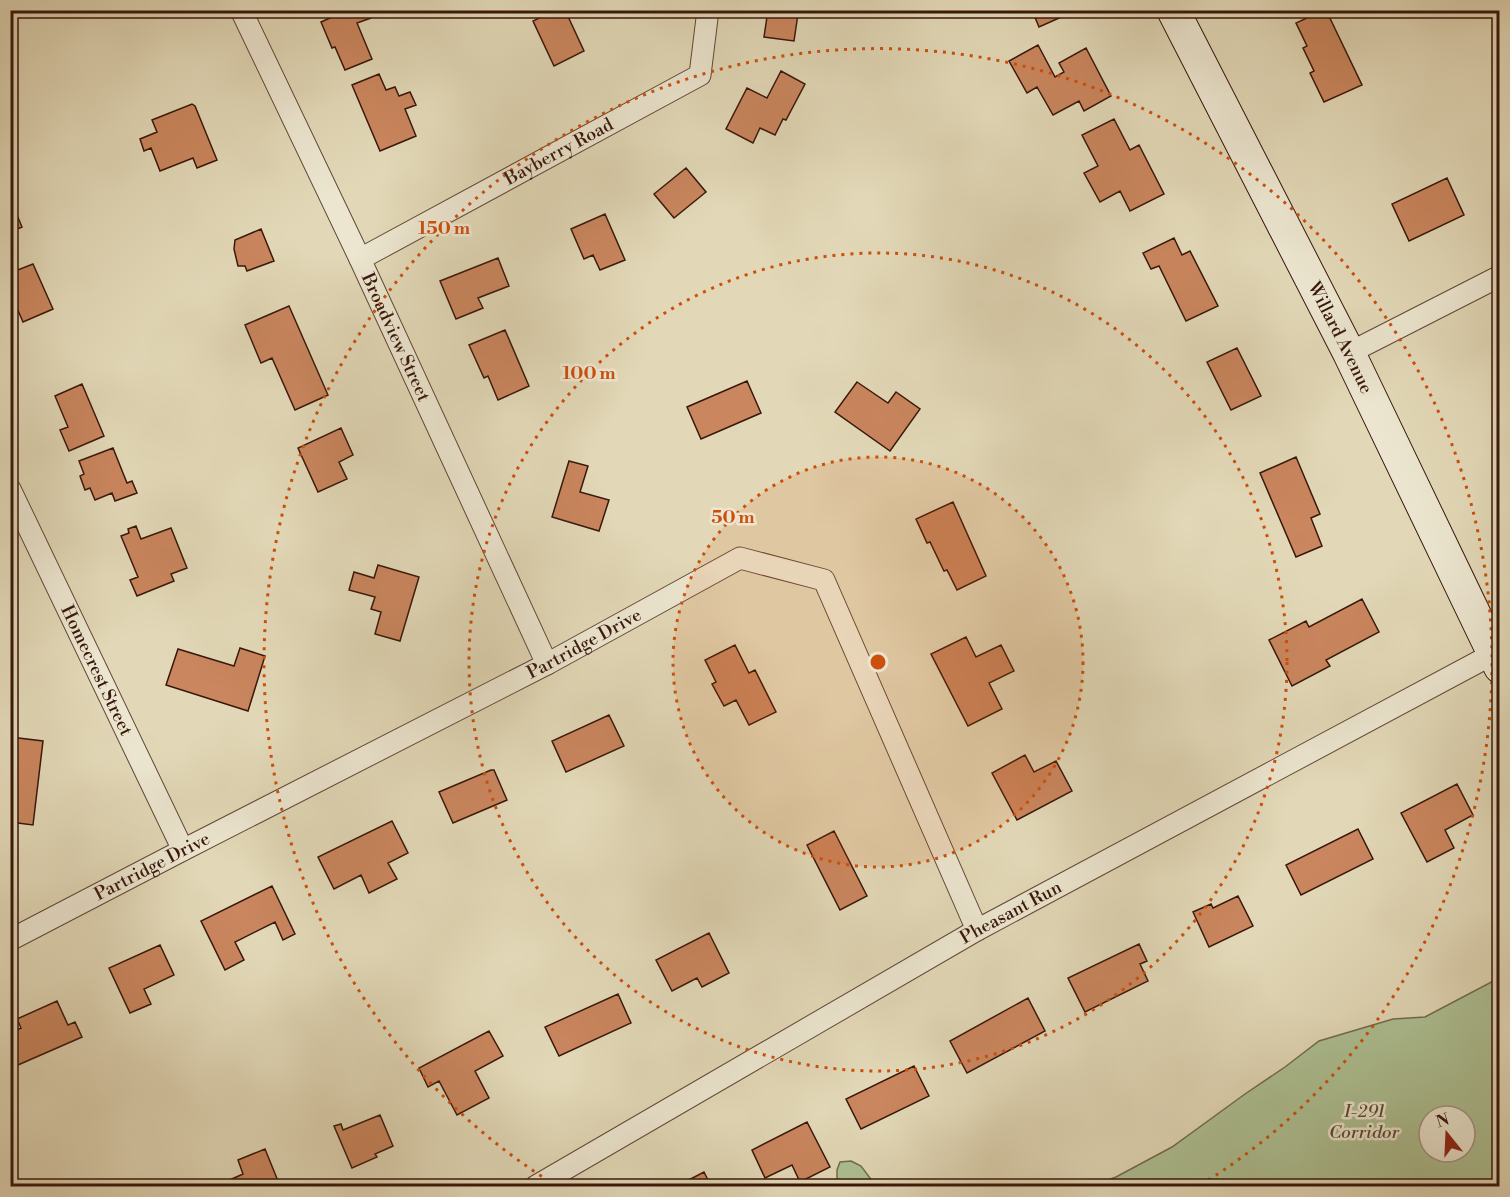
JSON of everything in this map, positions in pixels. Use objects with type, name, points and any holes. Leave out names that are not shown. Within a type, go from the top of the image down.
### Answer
[{"type":"main road","name":"Willard Avenue","points":[[1173,10],[1349,353],[1496,660]]},
{"type":"street","name":"Broadview Street","points":[[241,10],[360,259],[547,664]]},
{"type":"street","name":"Bayberry Road","points":[[360,259],[700,75],[708,10]]},
{"type":"street","points":[[1349,353],[1500,276]]},
{"type":"street","name":"Homecrest Street","points":[[10,489],[183,850]]},
{"type":"street","name":"Partridge Drive","points":[[10,940],[547,664],[740,558],[824,580],[977,930]]},
{"type":"street","name":"Pheasant Run","points":[[536,1186],[977,930],[1496,660]]},
{"type":"green space","name":"I-291 Corridor","points":[[1499,978],[1499,1186],[1092,1186],[1116,1177],[1172,1147],[1319,1041],[1393,1019],[1425,1017]]},
{"type":"green space","points":[[851,1161],[861,1166],[876,1186],[837,1186],[837,1170],[840,1162]]},
{"type":"building","points":[[348,10],[368,10],[371,18],[357,23],[372,59],[345,70],[321,22]]},
{"type":"building","points":[[555,10],[565,10],[584,51],[554,66],[533,21]]},
{"type":"building","points":[[768,10],[817,10],[816,17],[798,14],[794,41],[764,37]]},
{"type":"building","points":[[1032,10],[1067,10],[1068,14],[1039,27]]},
{"type":"building","points":[[1324,10],[1362,85],[1324,102],[1310,73],[1314,71],[1303,48],[1307,46],[1296,23]]},
{"type":"building","points":[[1038,45],[1055,77],[1064,72],[1059,63],[1086,48],[1111,96],[1084,111],[1079,101],[1053,115],[1037,87],[1027,93],[1009,61]]},
{"type":"building","points":[[781,71],[805,84],[786,120],[783,119],[775,135],[760,128],[753,143],[726,129],[747,88],[767,98]]},
{"type":"building","points":[[379,74],[386,90],[395,87],[399,96],[410,92],[416,105],[405,109],[416,136],[380,151],[352,85]]},
{"type":"building","points":[[192,104],[195,106],[217,160],[197,168],[193,158],[160,171],[151,148],[144,151],[140,139],[157,132],[152,120]]},
{"type":"building","points":[[1114,119],[1130,150],[1139,145],[1164,194],[1130,211],[1120,191],[1100,202],[1084,173],[1098,166],[1082,135]]},
{"type":"building","points":[[686,168],[706,192],[674,218],[654,194]]},
{"type":"building","points":[[1447,178],[1464,215],[1409,241],[1392,204]]},
{"type":"building","points":[[10,198],[22,227],[10,232]]},
{"type":"building","points":[[605,214],[625,260],[600,270],[593,255],[584,259],[571,229]]},
{"type":"building","points":[[261,229],[274,261],[247,271],[245,266],[238,266],[234,249],[235,240]]},
{"type":"building","points":[[1174,238],[1182,255],[1190,251],[1218,306],[1186,321],[1159,266],[1151,269],[1143,253]]},
{"type":"building","points":[[498,258],[509,286],[478,298],[483,308],[456,319],[440,281]]},
{"type":"building","points":[[33,264],[53,309],[23,322],[13,299],[10,300],[10,273]]},
{"type":"building","points":[[289,306],[328,395],[295,410],[272,358],[261,363],[245,325]]},
{"type":"building","points":[[505,330],[529,386],[498,400],[488,376],[484,378],[469,345]]},
{"type":"building","points":[[1237,348],[1261,396],[1231,410],[1207,362]]},
{"type":"building","points":[[747,381],[761,413],[701,439],[687,407]]},
{"type":"building","points":[[857,382],[888,403],[896,392],[920,409],[890,451],[835,412]]},
{"type":"building","points":[[82,384],[104,436],[69,451],[60,430],[68,427],[55,396]]},
{"type":"building","points":[[341,428],[353,455],[339,462],[347,479],[318,492],[298,448]]},
{"type":"building","points":[[113,448],[127,483],[132,481],[137,493],[115,501],[112,493],[95,500],[90,488],[85,490],[80,476],[84,474],[79,461]]},
{"type":"building","points":[[1296,457],[1320,514],[1311,518],[1322,546],[1296,557],[1260,473]]},
{"type":"building","points":[[569,461],[588,466],[580,492],[609,500],[599,531],[552,517]]},
{"type":"building","points":[[953,502],[986,576],[957,590],[947,570],[944,571],[930,542],[927,543],[916,519]]},
{"type":"building","points":[[136,526],[141,539],[171,528],[187,568],[171,574],[174,581],[137,596],[130,580],[138,577],[121,536],[129,533],[128,529]]},
{"type":"building","points":[[378,565],[419,577],[400,641],[375,634],[381,612],[371,609],[375,597],[349,590],[354,572],[374,578]]},
{"type":"building","points":[[1362,599],[1379,632],[1326,660],[1330,666],[1292,686],[1269,640],[1306,621],[1309,627]]},
{"type":"building","points":[[966,637],[976,657],[1001,645],[1014,671],[989,683],[1002,709],[968,726],[931,654]]},
{"type":"building","points":[[735,645],[749,673],[755,670],[776,712],[749,725],[736,700],[724,706],[712,684],[716,682],[705,660]]},
{"type":"building","points":[[240,648],[265,656],[248,711],[166,685],[178,649],[234,666]]},
{"type":"building","points":[[609,715],[624,746],[566,772],[552,741]]},
{"type":"building","points":[[10,737],[43,741],[33,825],[10,822]]},
{"type":"building","points":[[1025,755],[1034,772],[1056,761],[1072,791],[1017,820],[992,773]]},
{"type":"building","points":[[494,770],[507,800],[453,823],[439,792]]},
{"type":"building","points":[[1457,784],[1473,815],[1445,830],[1454,848],[1427,862],[1401,813]]},
{"type":"building","points":[[392,821],[408,853],[388,863],[397,879],[369,893],[361,875],[334,889],[318,857]]},
{"type":"building","points":[[1358,829],[1373,859],[1301,895],[1286,865]]},
{"type":"building","points":[[834,831],[867,896],[840,910],[807,845]]},
{"type":"building","points":[[272,886],[295,934],[283,940],[275,922],[235,942],[244,960],[225,970],[201,921]]},
{"type":"building","points":[[1238,896],[1253,926],[1209,947],[1193,912],[1211,904],[1213,908]]},
{"type":"building","points":[[709,933],[729,973],[702,987],[697,978],[672,991],[656,960]]},
{"type":"building","points":[[1139,944],[1147,961],[1140,964],[1148,981],[1085,1012],[1068,978]]},
{"type":"building","points":[[160,945],[174,975],[144,989],[151,1004],[130,1013],[109,968]]},
{"type":"building","points":[[618,994],[631,1023],[559,1056],[545,1027]]},
{"type":"building","points":[[1028,998],[1045,1031],[967,1073],[950,1041]]},
{"type":"building","points":[[57,1001],[68,1025],[75,1022],[82,1037],[11,1068],[10,1033],[21,1028],[17,1019]]},
{"type":"building","points":[[489,1031],[503,1056],[475,1071],[489,1098],[457,1115],[439,1081],[428,1087],[419,1068]]},
{"type":"building","points":[[914,1066],[929,1096],[861,1129],[846,1099]]},
{"type":"building","points":[[380,1115],[393,1146],[375,1154],[377,1157],[352,1168],[334,1126],[341,1124],[343,1130]]},
{"type":"building","points":[[807,1122],[830,1167],[800,1182],[792,1165],[765,1178],[752,1150]]},
{"type":"building","points":[[265,1149],[280,1186],[216,1186],[243,1174],[238,1160]]},
{"type":"building","points":[[704,1172],[711,1186],[677,1186]]}]
